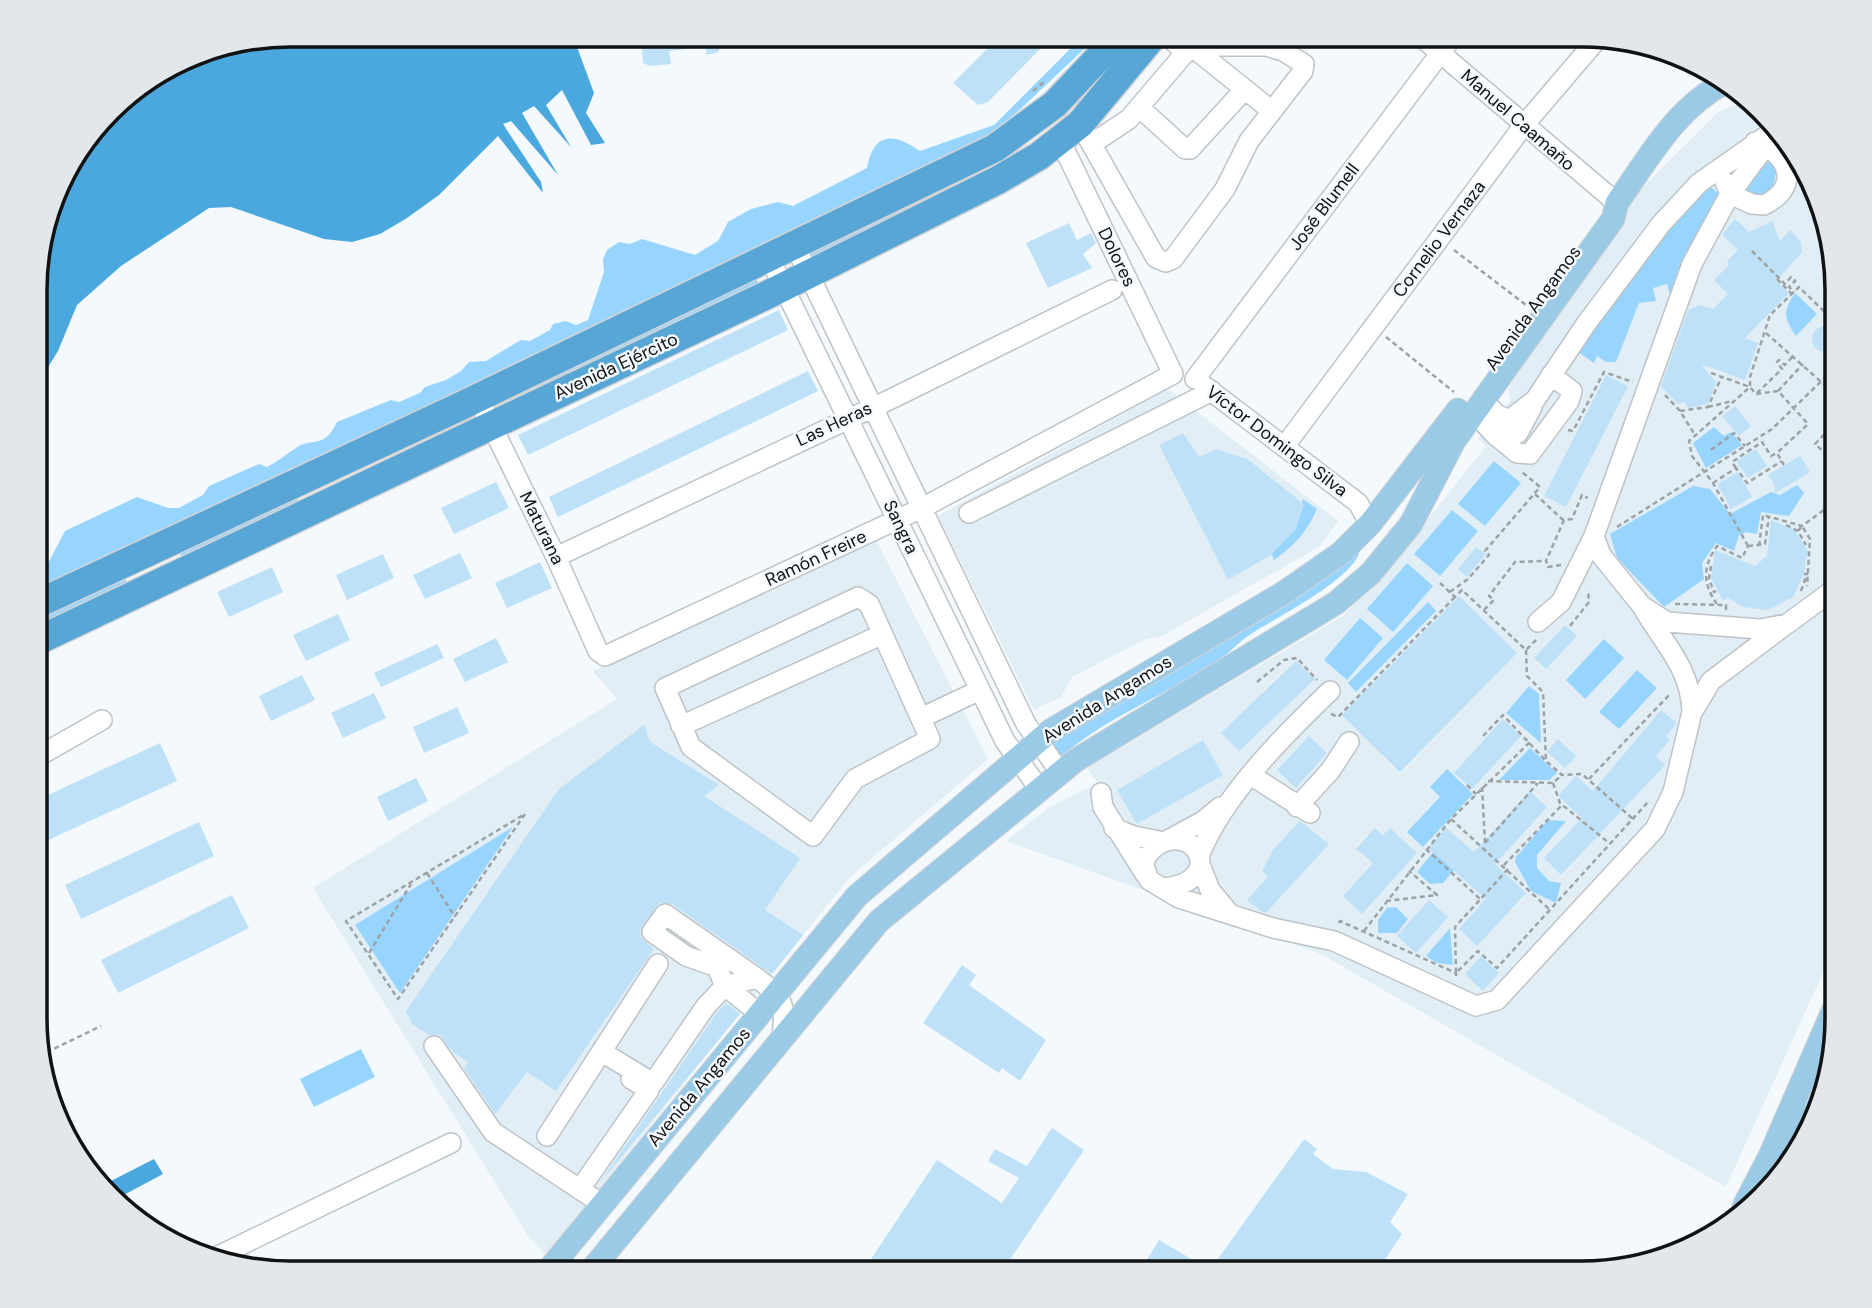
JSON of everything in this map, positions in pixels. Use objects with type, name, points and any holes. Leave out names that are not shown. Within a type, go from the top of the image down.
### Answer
[{"type":"highway","name":"Avenida Ejército","points":[[47,599],[783,253],[1017,135],[1055,104],[1108,48]]},
{"type":"highway","name":"Avenida Ejército","points":[[47,636],[492,426],[998,180],[1077,135],[1144,48]]},
{"type":"highway","points":[[316,473],[329,501]]},
{"type":"highway","points":[[150,552],[163,580]]},
{"type":"main road","name":"Avenida Angamos","points":[[556,1260],[857,896],[1038,742],[1284,592],[1341,553],[1370,524],[1475,405],[1613,219],[1617,203],[1675,122],[1702,96],[1716,88]]},
{"type":"main road","name":"Avenida Angamos","points":[[599,1260],[879,921],[1060,772],[1336,603],[1371,573],[1411,524],[1454,441],[1532,310],[1602,212],[1617,203]]},
{"type":"main road","points":[[1370,524],[1371,573]]},
{"type":"main road","points":[[1751,1193],[1770,1156],[1824,1032]]},
{"type":"main road","points":[[1770,1156],[1803,1117]]},
{"type":"street","points":[[1186,48],[1272,111]]},
{"type":"street","points":[[1240,48],[1189,50],[1129,119],[1077,135],[1111,176],[1156,258],[1166,262],[1173,259],[1225,190],[1243,149],[1304,71],[1304,64],[1283,51],[1270,48]]},
{"type":"street","name":"Manuel Caamaño","points":[[1434,48],[1617,203]]},
{"type":"street","name":"José Blumell","points":[[1195,379],[1443,48]]},
{"type":"street","name":"Cornelio Vernaza","points":[[1284,447],[1524,125],[1590,48]]},
{"type":"street","points":[[1702,96],[1711,85]]},
{"type":"street","points":[[1139,107],[1185,149],[1190,149],[1245,89]]},
{"type":"street","name":"Dolores","points":[[1077,135],[1084,189],[1173,374]]},
{"type":"street","points":[[1706,177],[1722,178],[1730,194],[1763,205],[1783,190],[1787,180],[1783,159],[1767,138]]},
{"type":"street","points":[[1494,435],[1514,436],[1552,375],[1661,224],[1706,177],[1767,138]]},
{"type":"street","points":[[1538,622],[1561,602],[1601,534],[1642,388],[1692,264],[1730,194],[1767,138]]},
{"type":"street","points":[[1084,189],[1111,176]]},
{"type":"street","name":"Sangra","points":[[783,253],[848,416],[897,520],[1005,741],[1040,790]]},
{"type":"street","name":"Sangra","points":[[783,253],[796,280],[873,406],[1026,724],[1060,772]]},
{"type":"street","name":"Las Heras","points":[[556,557],[1112,290]]},
{"type":"street","name":"Víctor Domingo Silva","points":[[1173,374],[1195,379],[1212,391],[1358,503],[1370,524]]},
{"type":"street","name":"Ramón Freire","points":[[605,656],[922,508],[1173,374]]},
{"type":"street","points":[[1475,405],[1494,435],[1525,456],[1547,432],[1572,391],[1552,375]]},
{"type":"street","points":[[970,513],[1212,391]]},
{"type":"street","name":"Maturana","points":[[478,398],[556,557],[598,651],[605,656]]},
{"type":"street","points":[[1475,405],[1509,420],[1535,400]]},
{"type":"street","points":[[1526,419],[1547,432]]},
{"type":"street","points":[[1585,560],[1648,610],[1680,624],[1760,629],[1787,624]]},
{"type":"street","points":[[858,597],[869,604],[883,634],[923,717],[930,739],[855,779],[813,836],[691,747],[665,688],[858,597]]},
{"type":"street","points":[[1101,793],[1103,807],[1114,828],[1154,885],[1165,888],[1179,898],[1273,928],[1334,941],[1476,1006],[1497,1000],[1655,829],[1673,792],[1692,712],[1711,681],[1824,597]]},
{"type":"street","points":[[1648,610],[1687,676],[1692,712]]},
{"type":"street","points":[[681,726],[883,634]]},
{"type":"street","points":[[1165,888],[1186,883],[1200,860],[1211,830],[1285,734],[1326,688]]},
{"type":"street","points":[[923,717],[980,690]]},
{"type":"street","points":[[48,751],[102,719]]},
{"type":"street","points":[[1246,783],[1304,810],[1349,742]]},
{"type":"street","points":[[1145,874],[1144,860],[1166,841],[1203,821],[1246,783]]},
{"type":"street","points":[[1114,828],[1135,836],[1191,845],[1200,860],[1210,890],[1231,914]]},
{"type":"street","points":[[760,1014],[725,986],[717,967],[686,956],[652,932],[665,914],[777,993],[785,1007],[782,1038]]},
{"type":"street","points":[[547,1136],[659,964]]},
{"type":"street","points":[[599,1055],[653,1083],[706,1006],[725,986],[757,978]]},
{"type":"street","points":[[434,1046],[493,1132],[602,1204]]},
{"type":"street","points":[[580,1189],[649,1090],[599,1055]]},
{"type":"street","points":[[227,1252],[451,1143]]},
{"type":"path","points":[[1025,99],[1049,77]]},
{"type":"path","points":[[1440,239],[1532,310]]},
{"type":"path","points":[[1752,251],[1785,284],[1791,278],[1795,281],[1789,287],[1793,293]]},
{"type":"path","points":[[1777,279],[1793,293]]},
{"type":"path","points":[[1750,387],[1749,377],[1770,315],[1799,287],[1824,311]]},
{"type":"path","points":[[1374,328],[1475,405]]},
{"type":"path","points":[[1601,534],[1745,446],[1794,409],[1823,381],[1766,333]]},
{"type":"path","points":[[1756,394],[1782,369],[1777,362],[1779,360],[1785,365],[1793,356]]},
{"type":"path","points":[[1756,394],[1778,391],[1803,364]]},
{"type":"path","points":[[1588,407],[1604,372],[1642,388],[1660,390],[1680,411],[1695,435]]},
{"type":"path","points":[[1711,373],[1750,387],[1756,394]]},
{"type":"path","points":[[1708,407],[1721,377]]},
{"type":"path","points":[[1748,546],[1713,483],[1692,456],[1689,441],[1750,387]]},
{"type":"path","points":[[1777,453],[1783,463],[1760,473],[1747,483],[1732,462],[1762,442],[1771,456],[1777,453],[1808,424],[1778,391]]},
{"type":"path","points":[[1680,411],[1736,400]]},
{"type":"path","points":[[1711,450],[1734,433],[1745,446]]},
{"type":"path","points":[[1824,435],[1815,444],[1824,454]]},
{"type":"path","points":[[1713,483],[1736,468]]},
{"type":"path","points":[[1450,592],[1468,579],[1489,555],[1485,551],[1540,487]]},
{"type":"path","points":[[1535,494],[1564,520],[1572,519],[1582,495],[1595,501]]},
{"type":"path","points":[[1798,531],[1824,510]]},
{"type":"path","points":[[1748,546],[1765,544],[1769,516],[1802,526],[1810,539],[1811,548],[1810,580],[1801,602]]},
{"type":"path","points":[[1564,520],[1546,561],[1548,567],[1585,560]]},
{"type":"path","points":[[1786,525],[1798,531],[1806,545]]},
{"type":"path","points":[[1717,604],[1707,579],[1705,563],[1717,546],[1742,558],[1748,546]]},
{"type":"path","points":[[1323,715],[1338,717],[1462,590],[1484,610],[1494,600],[1489,596],[1515,562],[1546,561]]},
{"type":"path","points":[[1711,566],[1707,579],[1714,593],[1716,591]]},
{"type":"path","points":[[1802,589],[1807,574],[1804,574]]},
{"type":"path","points":[[1440,583],[1455,597]]},
{"type":"path","points":[[1648,610],[1677,603],[1717,604],[1726,606],[1727,618]]},
{"type":"path","points":[[1526,650],[1527,676],[1543,692],[1546,761]]},
{"type":"path","points":[[1257,682],[1284,660],[1297,658],[1326,688]]},
{"type":"path","points":[[1589,779],[1671,693],[1681,692]]},
{"type":"path","points":[[1483,736],[1503,715],[1562,775]]},
{"type":"path","points":[[1364,932],[1451,819],[1530,742]]},
{"type":"path","points":[[1488,781],[1553,783],[1562,775],[1582,774],[1633,819]]},
{"type":"path","points":[[1485,843],[1538,783]]},
{"type":"path","points":[[1553,783],[1562,805],[1610,844]]},
{"type":"path","points":[[1467,785],[1476,794]]},
{"type":"path","points":[[1482,787],[1486,848]]},
{"type":"path","points":[[1497,968],[1650,800]]},
{"type":"path","points":[[1504,865],[1562,805]]},
{"type":"path","points":[[525,814],[398,999],[346,921],[413,881],[427,873],[525,814]]},
{"type":"path","points":[[1451,819],[1486,848],[1550,910]]},
{"type":"path","points":[[1426,849],[1480,899]]},
{"type":"path","points":[[1454,982],[1455,927],[1508,869]]},
{"type":"path","points":[[1386,901],[1437,895],[1409,871]]},
{"type":"path","points":[[427,873],[455,917]]},
{"type":"path","points":[[368,954],[413,881]]},
{"type":"path","points":[[1456,973],[1478,951],[1504,975]]},
{"type":"path","points":[[50,1051],[101,1026]]},
{"type":"shaded area","points":[[274,48],[577,48],[594,93],[586,113],[605,143],[591,145],[562,90],[546,105],[571,147],[534,106],[522,113],[558,175],[511,121],[503,124],[541,182],[543,193],[498,136],[439,195],[380,234],[352,242],[324,239],[231,207],[209,208],[121,266],[77,305],[58,351],[47,369],[49,258],[60,212],[88,155],[107,130],[130,107],[155,88],[212,60]]},
{"type":"shaded area","points":[[1071,48],[1085,48],[994,134],[47,592],[47,565],[65,531],[137,497],[168,508],[179,508],[203,495],[209,486],[259,464],[267,467],[302,445],[322,440],[337,422],[391,400],[399,402],[420,393],[425,387],[446,380],[461,371],[469,362],[486,361],[521,340],[530,341],[550,330],[553,324],[566,321],[576,325],[588,320],[604,272],[603,259],[607,250],[619,242],[630,244],[642,239],[695,255],[718,241],[728,222],[751,209],[778,202],[793,206],[867,168],[875,147],[886,139],[902,141],[920,151],[994,125]]},
{"type":"shaded area","points":[[1738,104],[1765,130],[1784,155],[1806,197],[1816,227],[1824,274],[1824,971],[1726,1187],[1321,954],[1006,841],[1048,808],[1098,783],[1087,768],[1344,615],[1398,557],[1486,446],[1478,438],[1511,400],[1508,390],[1511,383],[1640,190],[1718,112]]},
{"type":"shaded area","points":[[1771,158],[1777,169],[1772,190],[1760,198],[1742,192]]},
{"type":"shaded area","points":[[949,180],[955,190],[808,262],[803,252]]},
{"type":"shaded area","points":[[1711,187],[1720,195],[1671,298],[1667,284],[1653,288],[1656,301],[1639,303],[1616,362],[1606,362],[1597,356],[1594,363],[1578,352],[1668,228],[1704,189]]},
{"type":"shaded area","points":[[755,277],[759,284],[512,405],[508,398]]},
{"type":"shaded area","points":[[1795,293],[1817,314],[1796,336],[1786,314]]},
{"type":"shaded area","points":[[1168,389],[1338,521],[1319,547],[1160,637],[1146,639],[1072,677],[1061,697],[1034,710],[938,516]]},
{"type":"shaded area","points":[[1714,427],[1724,436],[1731,432],[1742,445],[1706,468],[1693,443]]},
{"type":"shaded area","points":[[1494,461],[1521,483],[1485,526],[1458,504]]},
{"type":"shaded area","points":[[1797,485],[1804,493],[1789,516],[1761,512],[1757,534],[1746,532],[1739,535],[1734,551],[1716,543],[1702,563],[1704,579],[1664,607],[1617,558],[1610,534],[1693,486],[1710,489],[1730,514],[1771,492],[1780,495]]},
{"type":"shaded area","points":[[296,496],[301,506],[184,562],[179,552]]},
{"type":"shaded area","points":[[1303,499],[1317,509],[1299,538],[1274,560],[1269,548],[1298,515]]},
{"type":"shaded area","points":[[1452,510],[1478,531],[1440,576],[1414,554]]},
{"type":"shaded area","points":[[874,536],[988,759],[850,877],[546,1255],[528,1236],[313,888],[617,699],[593,671]]},
{"type":"shaded area","points":[[1360,546],[1357,557],[1333,583],[1242,640],[1222,658],[1199,673],[1118,717],[1062,756],[1057,755],[1052,746],[1054,740]]},
{"type":"shaded area","points":[[1407,563],[1433,586],[1393,632],[1367,609]]},
{"type":"shaded area","points":[[123,575],[129,586],[47,624],[47,612]]},
{"type":"shaded area","points":[[1428,602],[1436,611],[1356,692],[1348,683]]},
{"type":"shaded area","points":[[1360,618],[1383,638],[1347,680],[1324,660]]},
{"type":"shaded area","points":[[1604,639],[1624,658],[1585,699],[1566,680]]},
{"type":"shaded area","points":[[1637,670],[1657,688],[1619,729],[1599,712]]},
{"type":"shaded area","points":[[1529,686],[1539,694],[1541,743],[1506,713]]},
{"type":"shaded area","points":[[1530,748],[1557,773],[1549,780],[1499,780]]},
{"type":"shaded area","points":[[1447,769],[1473,794],[1423,847],[1407,832],[1440,797],[1430,787]]},
{"type":"shaded area","points":[[1548,820],[1566,821],[1537,855],[1537,868],[1549,881],[1561,883],[1556,903],[1531,891],[1515,862],[1516,857]]},
{"type":"shaded area","points":[[513,827],[400,993],[355,925]]},
{"type":"shaded area","points":[[1434,851],[1455,869],[1443,883],[1430,884],[1417,872]]},
{"type":"shaded area","points":[[1396,907],[1408,919],[1397,933],[1378,933],[1378,920],[1387,908]]},
{"type":"shaded area","points":[[1450,928],[1453,965],[1437,963],[1426,956]]},
{"type":"shaded area","points":[[1823,1043],[1816,1081],[1807,1108],[1796,1108]]},
{"type":"shaded area","points":[[361,1049],[375,1077],[314,1107],[300,1079]]},
{"type":"shaded area","points":[[154,1159],[163,1174],[124,1195],[111,1181]]},
{"type":"building","points":[[642,48],[696,48],[669,51],[671,64],[650,66],[643,63]]},
{"type":"building","points":[[705,48],[719,48],[719,52],[707,55]]},
{"type":"building","points":[[988,48],[1041,48],[988,102],[978,105],[953,83]]},
{"type":"building","points":[[1735,219],[1749,232],[1772,221],[1780,241],[1790,230],[1801,242],[1802,252],[1776,281],[1789,293],[1745,338],[1758,343],[1745,380],[1701,364],[1716,382],[1708,404],[1688,408],[1684,402],[1678,404],[1661,386],[1688,310],[1699,305],[1713,309],[1728,294],[1714,280],[1729,265],[1727,261],[1738,250],[1722,235]]},
{"type":"building","points":[[1069,223],[1077,240],[1091,233],[1096,243],[1083,254],[1092,268],[1048,288],[1026,243]]},
{"type":"building","points":[[779,310],[788,330],[528,455],[518,435]]},
{"type":"building","points":[[1824,326],[1824,352],[1816,348],[1812,339],[1820,327]]},
{"type":"building","points":[[808,371],[818,391],[558,517],[549,497]]},
{"type":"building","points":[[1606,375],[1628,386],[1566,507],[1544,496]]},
{"type":"building","points":[[1735,406],[1751,426],[1739,436],[1722,416]]},
{"type":"building","points":[[1183,433],[1199,457],[1216,449],[1247,459],[1304,504],[1296,529],[1271,555],[1228,580],[1159,445]]},
{"type":"building","points":[[1756,449],[1767,466],[1748,478],[1736,461]]},
{"type":"building","points":[[1800,456],[1810,472],[1774,494],[1775,485],[1768,475]]},
{"type":"building","points":[[1738,472],[1752,497],[1731,509],[1717,484]]},
{"type":"building","points":[[496,482],[509,508],[454,534],[441,508]]},
{"type":"building","points":[[1771,520],[1795,530],[1810,555],[1806,557],[1804,574],[1793,597],[1768,610],[1743,607],[1728,598],[1723,601],[1711,578],[1715,550],[1755,566],[1767,556]]},
{"type":"building","points":[[1476,547],[1486,554],[1467,577],[1458,569]]},
{"type":"building","points":[[460,553],[472,578],[425,599],[413,575]]},
{"type":"building","points":[[383,554],[394,578],[347,600],[336,575]]},
{"type":"building","points":[[540,562],[552,588],[507,608],[495,583]]},
{"type":"building","points":[[272,567],[283,592],[229,617],[217,592]]},
{"type":"building","points":[[1459,596],[1517,653],[1400,772],[1342,715]]},
{"type":"building","points":[[338,614],[350,640],[306,661],[293,635]]},
{"type":"building","points":[[1565,625],[1577,636],[1546,669],[1534,658]]},
{"type":"building","points":[[496,638],[508,662],[465,682],[453,659]]},
{"type":"building","points":[[437,644],[444,658],[381,687],[374,673]]},
{"type":"building","points":[[1296,661],[1315,679],[1239,751],[1221,733]]},
{"type":"building","points":[[302,675],[315,700],[271,721],[259,696]]},
{"type":"building","points":[[374,693],[386,718],[343,738],[331,713]]},
{"type":"building","points":[[457,707],[469,733],[424,753],[413,727]]},
{"type":"building","points":[[1661,710],[1677,723],[1666,736],[1670,740],[1656,756],[1665,765],[1561,875],[1544,858],[1582,818],[1558,796],[1576,776],[1593,791]]},
{"type":"building","points":[[1503,719],[1521,736],[1472,789],[1454,773]]},
{"type":"building","points":[[644,725],[650,742],[719,785],[704,796],[800,858],[765,910],[803,935],[772,974],[672,904],[659,903],[640,930],[641,938],[654,949],[556,1091],[527,1072],[495,1114],[464,1068],[468,1062],[453,1052],[440,1035],[429,1035],[412,1024],[406,1011],[559,789]]},
{"type":"building","points":[[1309,736],[1327,753],[1296,788],[1277,770]]},
{"type":"building","points":[[1558,739],[1576,756],[1565,768],[1547,752]]},
{"type":"building","points":[[1203,740],[1223,775],[1137,824],[1117,790]]},
{"type":"building","points":[[160,743],[177,781],[48,840],[48,795]]},
{"type":"building","points":[[416,778],[428,801],[388,821],[377,797]]},
{"type":"building","points":[[1530,791],[1547,807],[1495,864],[1526,893],[1477,946],[1459,929],[1486,899],[1428,848],[1446,828],[1474,852]]},
{"type":"building","points":[[1300,821],[1329,844],[1266,913],[1262,912],[1247,900],[1268,877],[1262,871],[1273,850]]},
{"type":"building","points":[[199,822],[214,856],[81,919],[65,885]]},
{"type":"building","points":[[1375,828],[1383,835],[1390,828],[1417,853],[1362,914],[1343,896],[1373,863],[1356,849]]},
{"type":"building","points":[[232,895],[249,928],[118,993],[101,960]]},
{"type":"building","points":[[1429,900],[1448,917],[1416,953],[1397,936]]},
{"type":"building","points":[[1481,956],[1499,973],[1483,991],[1465,974]]},
{"type":"building","points":[[962,965],[976,975],[969,985],[1046,1040],[1020,1081],[1002,1068],[999,1073],[923,1023]]},
{"type":"building","points":[[726,1003],[740,1014],[599,1184],[716,1014]]},
{"type":"building","points":[[1052,1128],[1084,1150],[1009,1261],[870,1260],[937,1160],[1002,1203],[1019,1178],[988,1161],[995,1149],[1027,1166]]},
{"type":"building","points":[[1304,1139],[1317,1149],[1313,1154],[1333,1169],[1366,1172],[1408,1194],[1390,1222],[1402,1234],[1384,1261],[1217,1261]]},
{"type":"building","points":[[1159,1240],[1194,1261],[1146,1261]]}]
